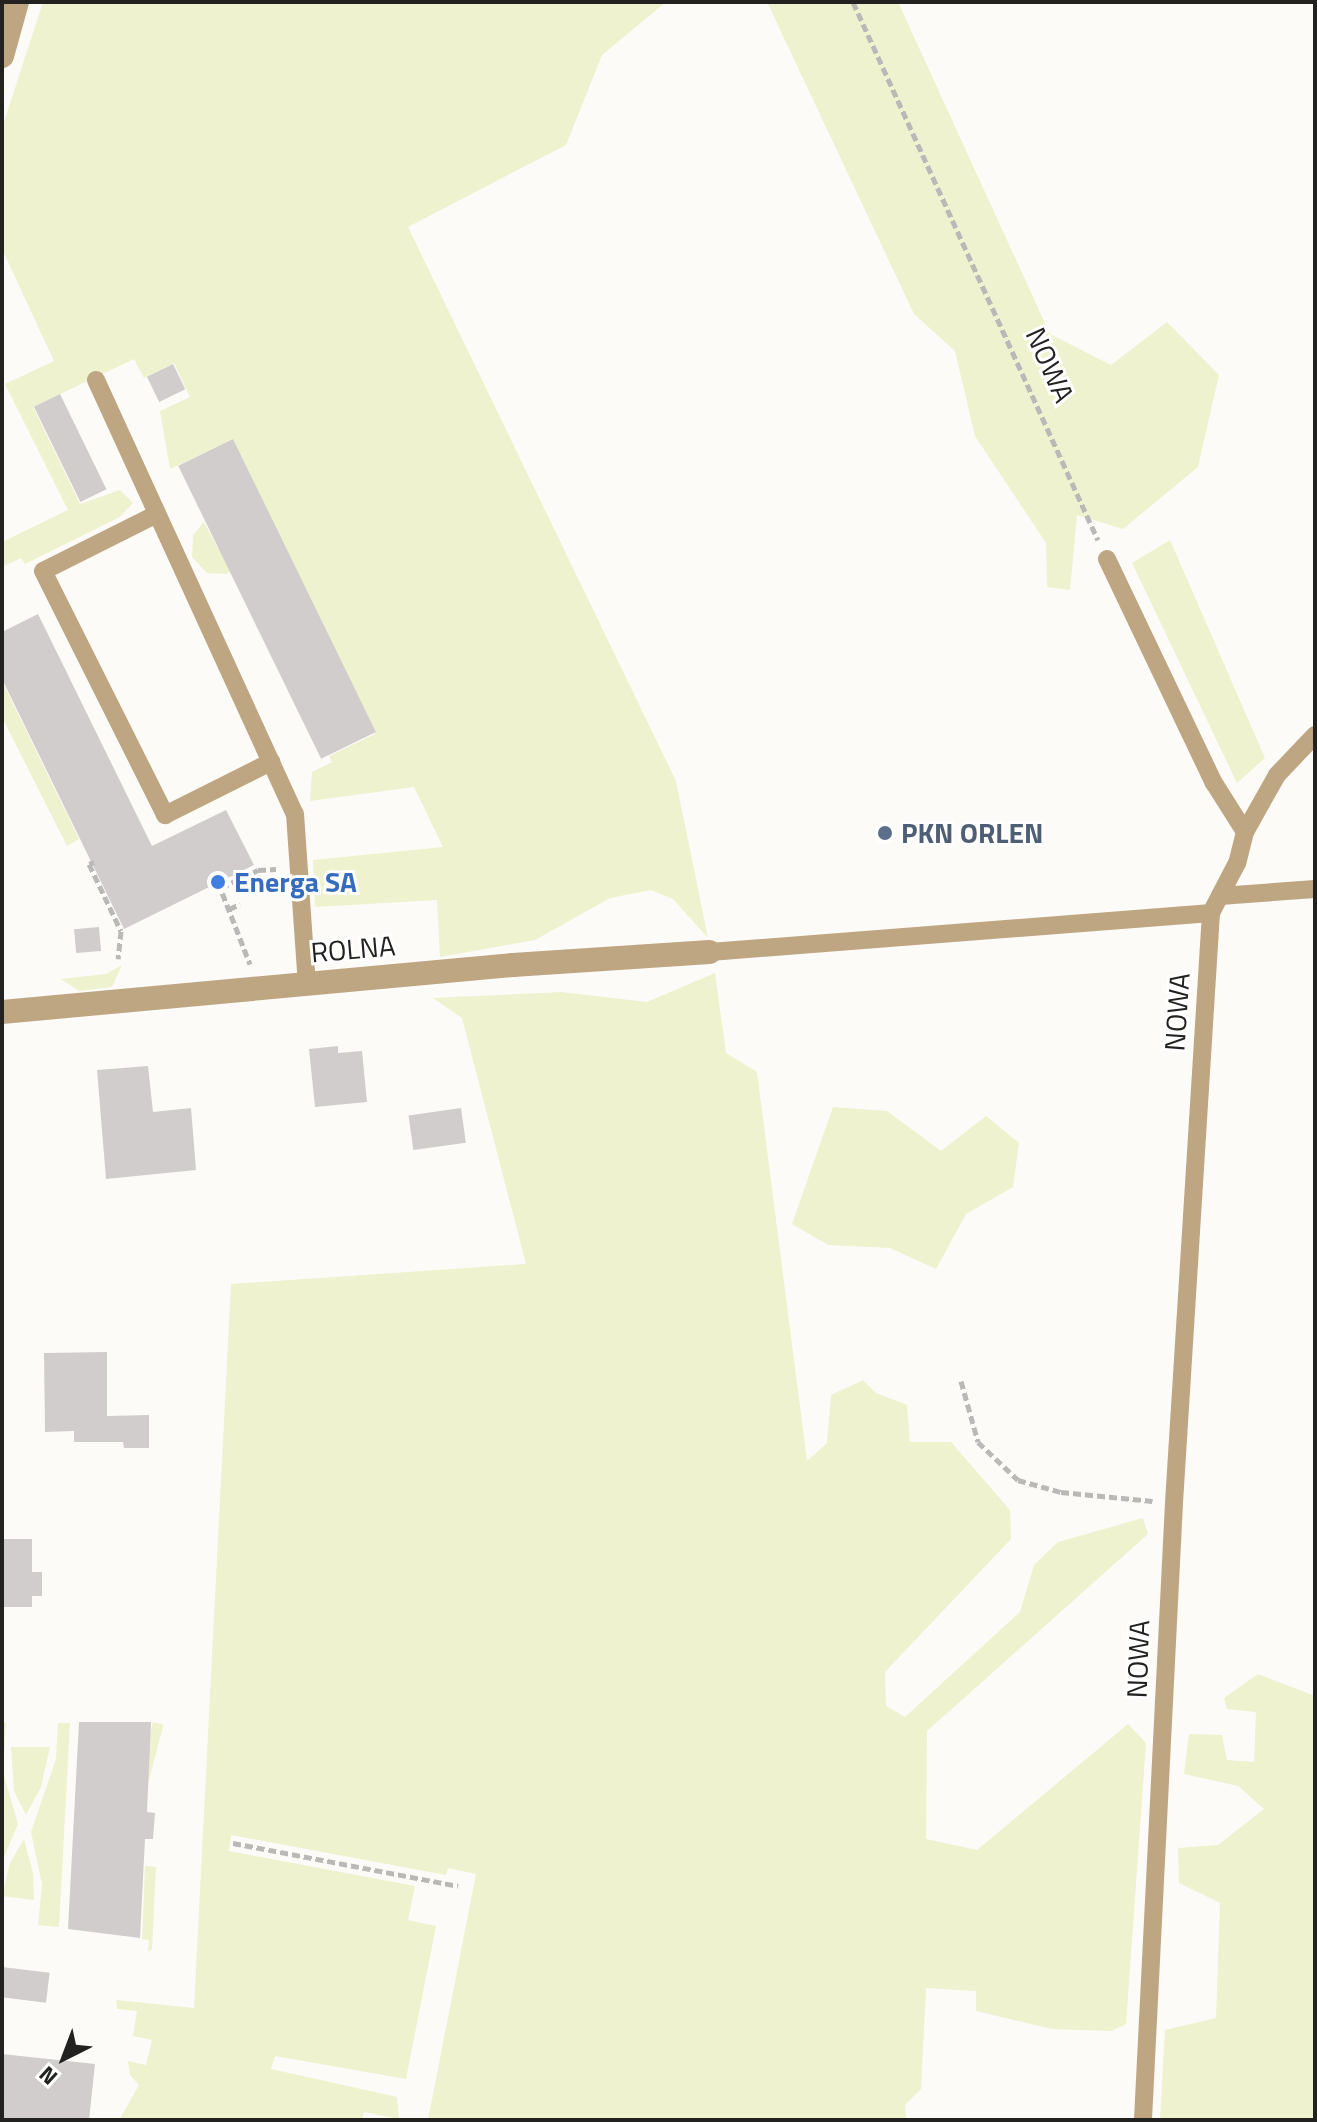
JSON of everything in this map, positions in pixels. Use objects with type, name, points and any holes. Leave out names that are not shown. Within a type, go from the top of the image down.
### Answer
[{"type":"street","points":[[2,56],[17,2]]},
{"type":"street","name":"ROLNA","points":[[2,1012],[710,952]]},
{"type":"lane","points":[[96,380],[295,814],[307,984]]},
{"type":"lane","points":[[157,514],[43,571],[165,815],[271,762]]},
{"type":"lane","points":[[1107,559],[1214,783],[1245,832]]},
{"type":"lane","name":"NOWA","points":[[1143,2120],[1174,1503],[1211,913],[1237,863],[1245,832],[1277,775],[1315,735]]},
{"type":"lane","points":[[1220,896],[1315,889]]},
{"type":"lane","points":[[710,952],[1211,913]]},
{"type":"path","name":"NOWA","points":[[853,2],[1107,559]]},
{"type":"path","points":[[94,862],[89,864],[121,931],[118,959]]},
{"type":"path","points":[[259,988],[220,885],[258,870],[299,868]]},
{"type":"path","points":[[229,909],[240,904]]},
{"type":"path","points":[[961,1381],[978,1442],[1018,1480],[1061,1492],[1174,1503]]},
{"type":"path","points":[[233,1843],[458,1886]]},
{"type":"green space","points":[[43,2],[666,2],[602,55],[566,145],[408,227],[676,781],[708,938],[673,899],[651,890],[610,898],[535,940],[440,957],[437,900],[315,907],[313,860],[443,847],[414,787],[310,801],[312,772],[332,762],[329,756],[375,734],[282,542],[226,574],[207,573],[192,557],[193,535],[204,522],[217,547],[272,520],[233,439],[170,469],[160,411],[190,397],[174,363],[144,378],[134,359],[33,407],[80,504],[120,490],[133,503],[120,517],[25,564],[21,558],[2,567],[2,542],[68,510],[5,384],[54,361],[2,249],[2,128]]},
{"type":"green space","points":[[767,2],[898,2],[1050,334],[1111,365],[1167,322],[1219,375],[1198,467],[1123,529],[1077,515],[1070,590],[1047,587],[1046,543],[975,436],[955,351],[914,314]]},
{"type":"green space","points":[[1170,540],[1265,758],[1237,783],[1132,563]]},
{"type":"green space","points":[[2,681],[79,839],[67,846],[2,717]]},
{"type":"green space","points":[[122,965],[112,987],[79,991],[61,979],[106,974]]},
{"type":"green space","points":[[715,973],[726,1053],[757,1072],[807,1461],[827,1443],[831,1395],[863,1380],[876,1393],[907,1405],[910,1442],[951,1442],[1010,1510],[1011,1539],[885,1672],[886,1706],[905,1717],[1020,1612],[1034,1565],[1058,1542],[1143,1518],[1148,1534],[927,1731],[926,1839],[977,1850],[1128,1724],[1146,1743],[1126,2024],[1111,2031],[1052,2029],[976,2011],[976,1991],[926,1988],[921,2089],[905,2105],[906,2120],[428,2120],[476,1874],[448,1868],[446,1875],[231,1835],[229,1851],[415,1886],[408,1920],[436,1926],[406,2079],[275,2056],[271,2069],[397,2097],[399,2119],[364,2112],[362,2120],[119,2120],[139,2085],[130,2075],[128,2061],[146,2065],[152,2040],[133,2036],[137,2011],[117,2009],[116,2000],[194,2008],[231,1284],[526,1264],[462,1018],[433,998],[561,992],[647,1002]]},
{"type":"green space","points":[[833,1107],[887,1111],[941,1151],[986,1116],[1019,1143],[1013,1187],[966,1214],[936,1269],[890,1248],[828,1245],[792,1224]]},
{"type":"green space","points":[[1258,1674],[1315,1696],[1315,2120],[1160,2120],[1165,2030],[1216,2018],[1220,1903],[1179,1883],[1178,1848],[1218,1845],[1264,1809],[1238,1786],[1184,1774],[1189,1734],[1222,1735],[1227,1760],[1254,1762],[1256,1712],[1227,1709],[1224,1698]]},
{"type":"green space","points":[[153,1722],[164,1725],[141,1811],[130,1808]]},
{"type":"green space","points":[[2,1723],[6,1723],[3,1772],[18,1824],[2,1862]]},
{"type":"green space","points":[[58,1723],[70,1723],[59,1927],[38,1925],[42,1884],[31,1832],[56,1759]]},
{"type":"green space","points":[[11,1747],[50,1747],[41,1787],[26,1815],[14,1791]]},
{"type":"green space","points":[[24,1839],[33,1873],[34,1900],[2,1896],[10,1863]]},
{"type":"green space","points":[[145,1866],[156,1867],[152,1949],[148,1952],[149,1940],[142,1939]]},
{"type":"building","points":[[173,364],[185,389],[159,402],[147,377]]},
{"type":"building","points":[[60,394],[106,489],[80,502],[34,407]]},
{"type":"building","points":[[233,439],[376,732],[321,759],[178,466]]},
{"type":"building","points":[[38,614],[152,846],[226,810],[254,865],[124,929],[2,679],[2,632]]},
{"type":"building","points":[[99,927],[101,951],[76,953],[74,929]]},
{"type":"building","points":[[338,1046],[338,1053],[362,1051],[367,1102],[315,1107],[309,1049]]},
{"type":"building","points":[[148,1066],[153,1112],[191,1108],[196,1170],[106,1179],[97,1070]]},
{"type":"building","points":[[461,1108],[466,1143],[413,1150],[409,1115]]},
{"type":"building","points":[[107,1352],[107,1416],[149,1415],[149,1448],[124,1448],[123,1442],[74,1442],[74,1431],[45,1432],[44,1353]]},
{"type":"building","points":[[2,1539],[32,1539],[32,1572],[42,1572],[42,1596],[32,1596],[32,1607],[2,1607]]},
{"type":"building","points":[[79,1722],[151,1722],[147,1812],[155,1813],[153,1839],[145,1839],[140,1938],[68,1929]]},
{"type":"building","points":[[2,1967],[50,1973],[46,2003],[2,1997]]},
{"type":"building","points":[[2,2054],[95,2064],[89,2120],[2,2120]]},
{"type":"place","name":"PKN ORLEN","points":[[885,833]]},
{"type":"place","name":"Energa SA","points":[[218,882]]}]
